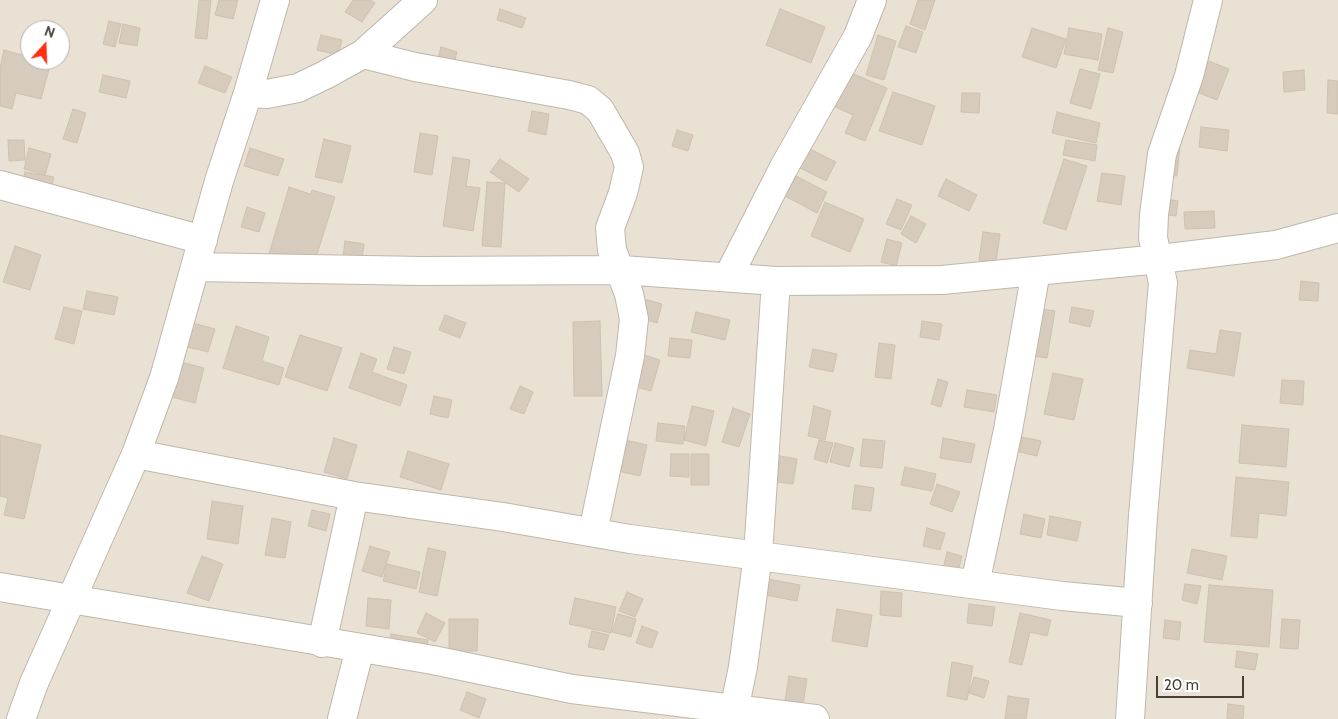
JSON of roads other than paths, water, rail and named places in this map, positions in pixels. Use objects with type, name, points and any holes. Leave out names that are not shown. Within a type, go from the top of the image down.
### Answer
[{"type":"street","points":[[21,719],[34,683],[136,454],[164,378],[275,0]]},
{"type":"street","points":[[248,93],[267,94],[298,88],[363,54],[423,0]]},
{"type":"street","points":[[728,277],[783,169],[858,36],[872,0]]},
{"type":"street","points":[[1130,719],[1163,283],[1160,259],[1153,238],[1154,215],[1162,154],[1189,76],[1208,0]]},
{"type":"street","points":[[363,54],[415,67],[569,94],[588,100],[600,110],[625,153],[629,168],[623,193],[610,228],[612,250],[622,270],[634,319],[630,356],[593,532]]},
{"type":"street","points":[[0,185],[203,240]]},
{"type":"street","points":[[196,267],[422,271],[622,270],[776,281],[942,280],[1160,259],[1276,245],[1338,228]]},
{"type":"street","points":[[975,584],[1008,430],[1036,271]]},
{"type":"street","points":[[734,710],[743,667],[758,555],[776,281]]},
{"type":"street","points":[[136,454],[354,496],[593,532],[1062,596],[1138,603]]},
{"type":"street","points":[[322,643],[354,496]]},
{"type":"street","points":[[0,587],[322,643],[433,660],[572,689],[815,719]]},
{"type":"street","points":[[342,719],[360,648]]}]
